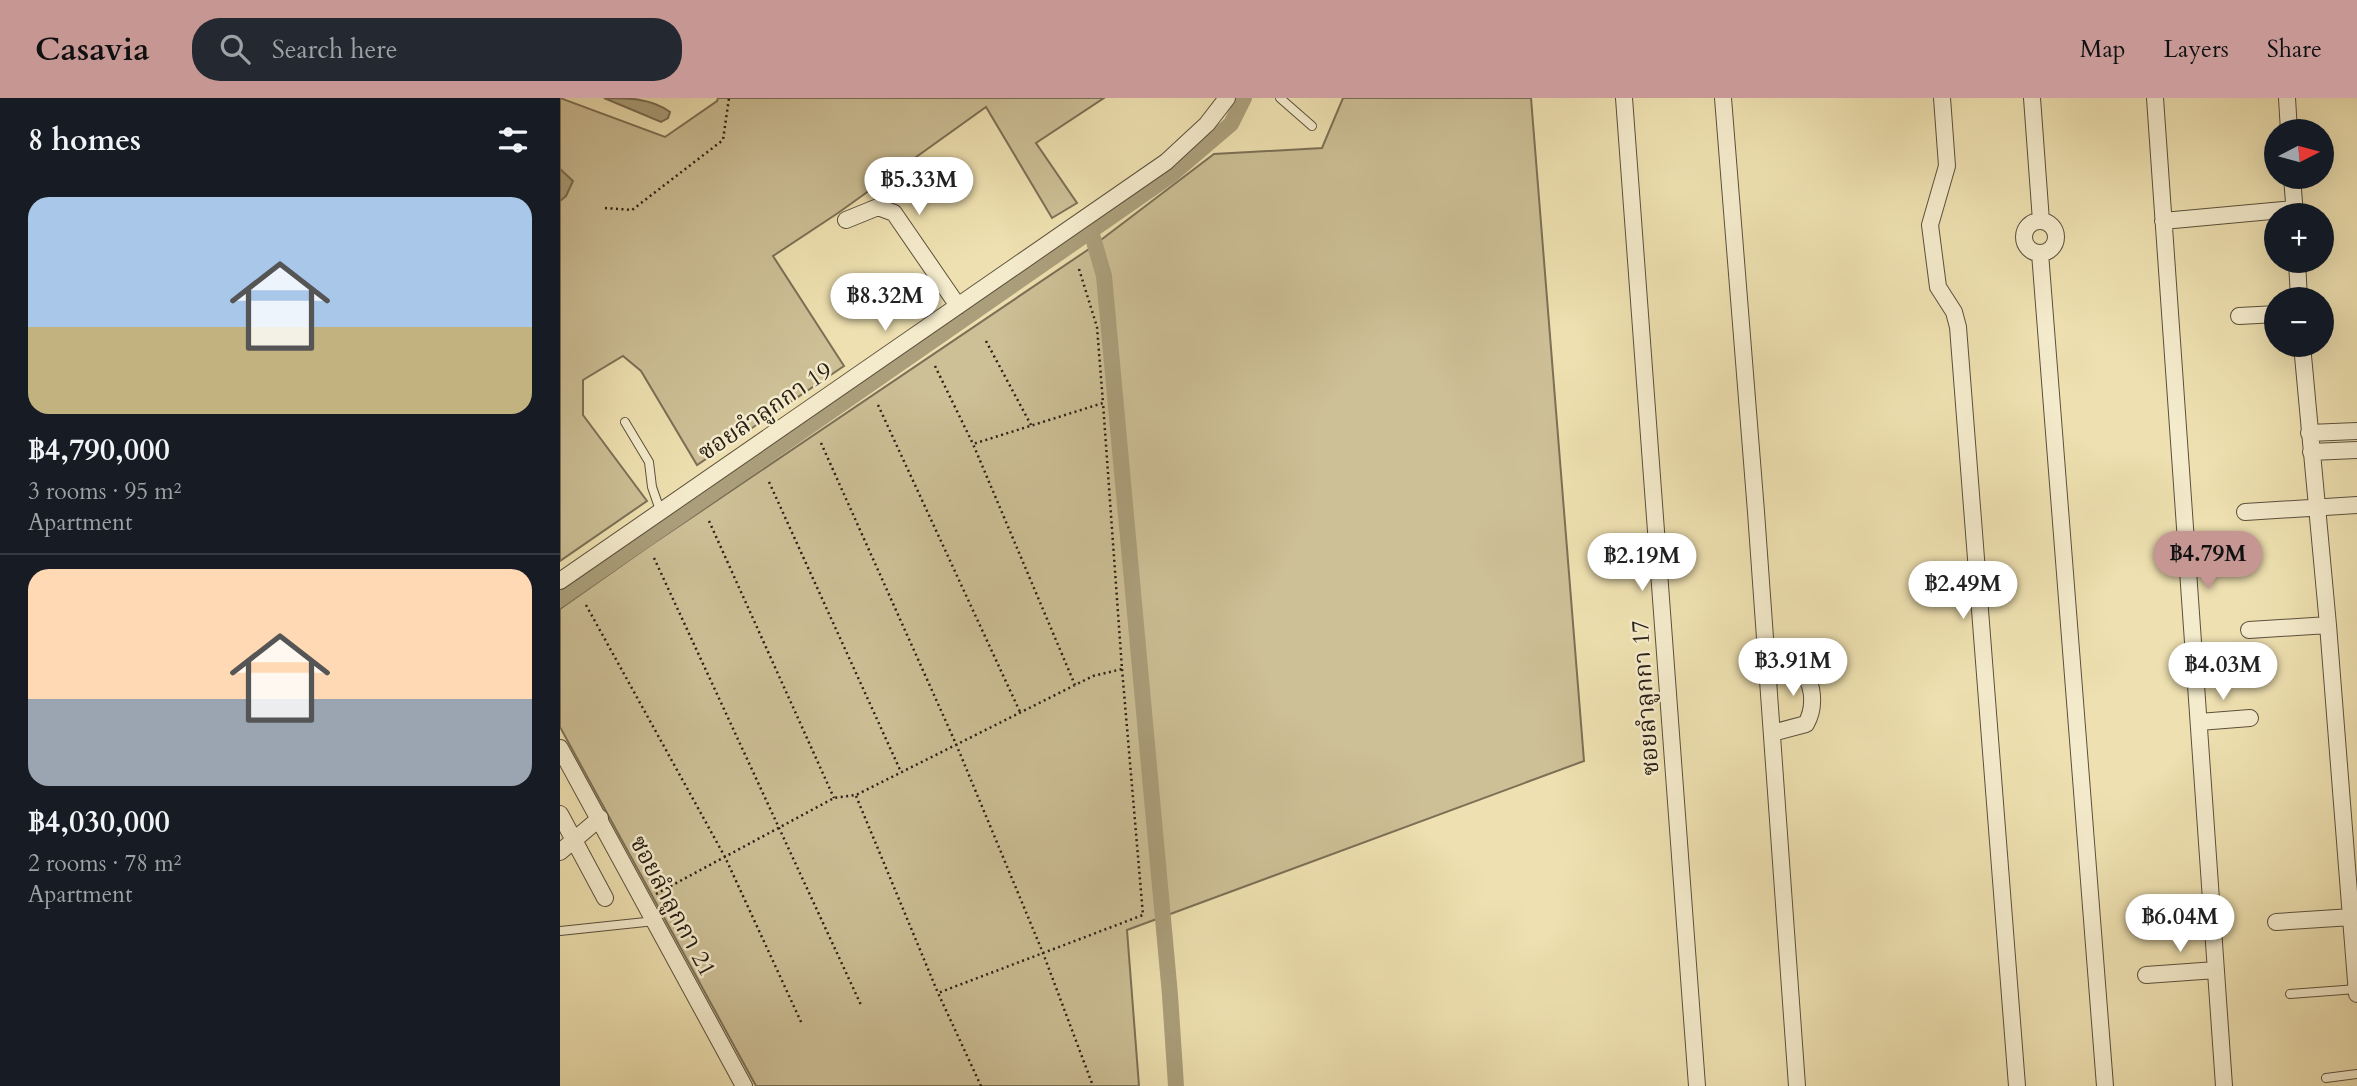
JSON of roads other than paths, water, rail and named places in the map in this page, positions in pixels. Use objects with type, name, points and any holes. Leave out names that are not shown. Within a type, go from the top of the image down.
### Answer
[{"type":"street","name":"ซอยลำลูกกา 19","points":[[560,581],[1166,162],[1207,124],[1227,98]]},
{"type":"street","name":"ซอยลำลูกกา 17","points":[[1623,98],[1697,1086]]},
{"type":"street","points":[[1723,98],[1797,1086]]},
{"type":"street","points":[[1942,98],[1947,166],[1930,225],[1938,287],[1954,312],[1958,327],[2017,1086]]},
{"type":"street","points":[[2032,98],[2041,220],[2028,226],[2025,233],[2028,247],[2040,253],[2105,1086]]},
{"type":"street","points":[[2155,98],[2224,1086]]},
{"type":"street","points":[[2287,98],[2288,119]]},
{"type":"street","points":[[846,220],[878,206],[894,213],[958,306]]},
{"type":"street","points":[[2164,221],[2264,214]]},
{"type":"street","points":[[2239,316],[2264,315]]},
{"type":"street","points":[[2303,357],[2328,625],[2357,992]]},
{"type":"street","points":[[2309,433],[2357,431]]},
{"type":"street","points":[[2311,452],[2357,450]]},
{"type":"street","points":[[2245,512],[2357,505]]},
{"type":"street","points":[[2249,630],[2328,625]]},
{"type":"street","points":[[1767,665],[1796,669],[1804,675],[1810,683],[1812,699],[1812,713],[1806,723],[1772,733]]},
{"type":"street","points":[[2199,722],[2250,718]]},
{"type":"street","name":"ซอยลำลูกกา 21","points":[[560,748],[744,1086]]},
{"type":"street","points":[[560,814],[605,898]]},
{"type":"street","points":[[560,852],[600,818]]},
{"type":"street","points":[[2276,922],[2352,917]]},
{"type":"street","points":[[2146,975],[2216,970]]},
{"type":"lane","points":[[1280,98],[1312,126]]},
{"type":"lane","points":[[625,422],[649,462],[652,487],[660,510]]},
{"type":"lane","points":[[560,931],[655,921]]},
{"type":"lane","points":[[2290,994],[2357,992]]},
{"type":"lane","points":[[2326,1078],[2357,1074]]},
{"type":"waterway","points":[[560,599],[1170,176],[1231,124],[1244,98]]},
{"type":"waterway","points":[[1091,231],[1104,276],[1176,1086]]}]
